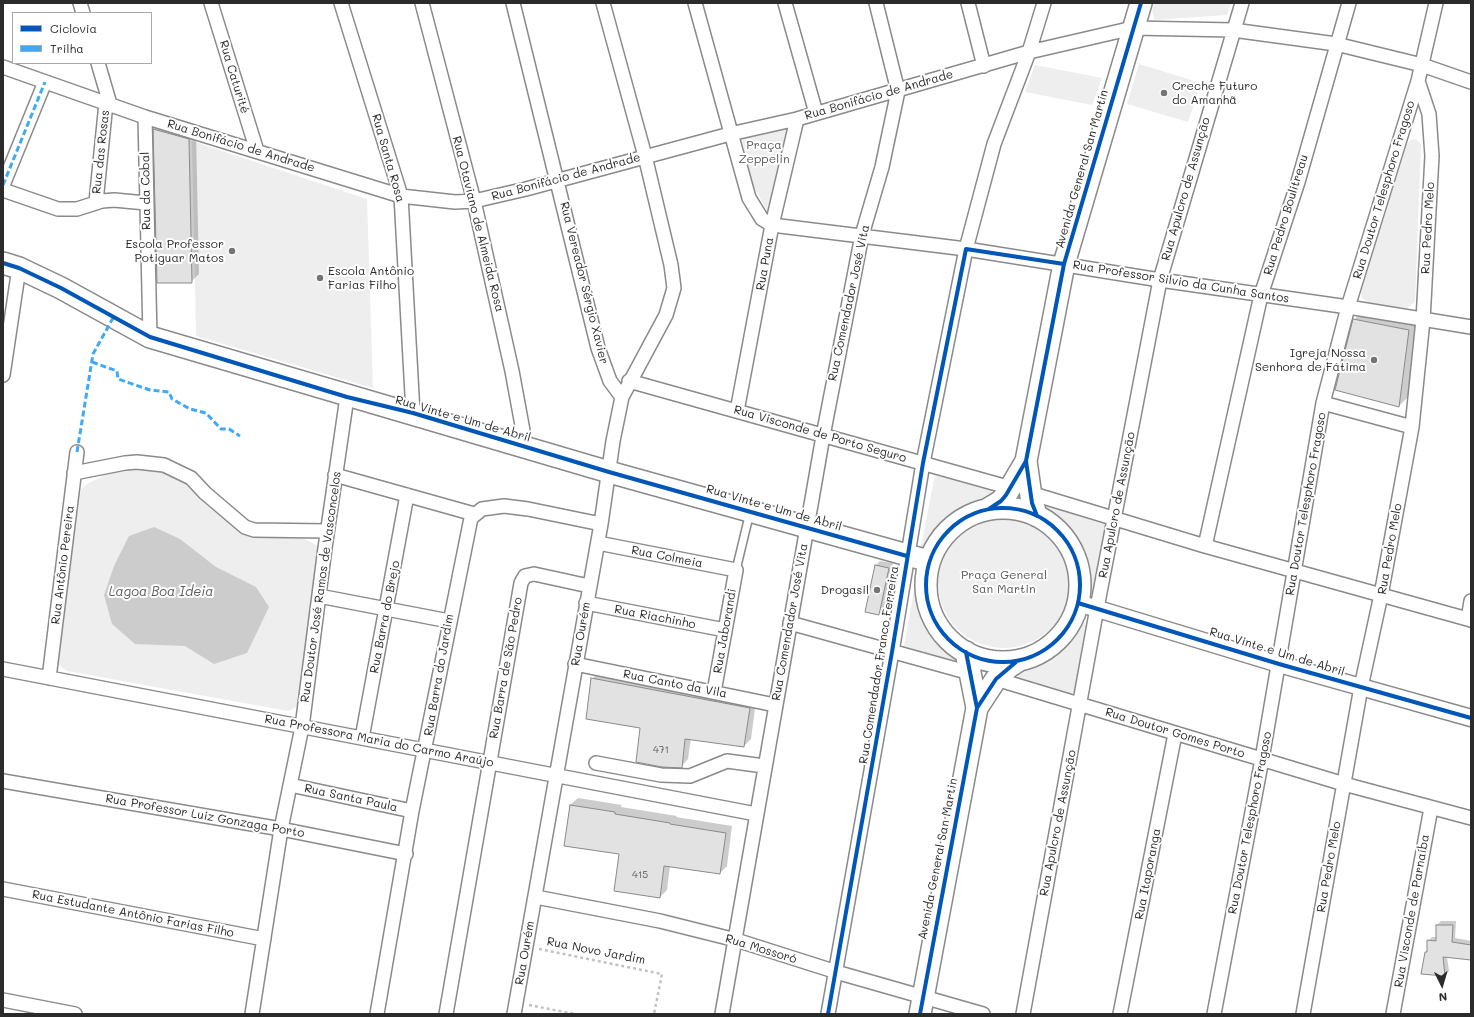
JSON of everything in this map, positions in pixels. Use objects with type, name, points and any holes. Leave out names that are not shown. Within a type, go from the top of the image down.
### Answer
[{"type":"main road","name":"Avenida General San Martin","points":[[988,509],[1020,490],[1064,264],[1141,3]]},
{"type":"main road","name":"Rua Vinte e Um de Abril","points":[[11,266],[61,288],[150,337],[347,396],[413,413],[609,472],[929,561]]},
{"type":"main road","points":[[1020,490],[1036,516]]},
{"type":"main road","points":[[988,509],[1013,509],[1036,516],[1064,537],[1073,552],[1078,568],[1080,586],[1087,605],[1072,619],[1063,633],[1050,645],[1036,654],[1020,660],[992,661],[966,652],[951,642],[943,634],[931,614],[926,596],[925,579],[929,561],[936,545],[947,531],[961,520],[974,513],[988,509]]},
{"type":"main road","name":"Avenida General San Martin","points":[[921,1005],[977,708],[966,652]]},
{"type":"main road","name":"Avenida General San Martin","points":[[977,708],[996,679],[1009,667],[1020,660]]},
{"type":"street","name":"Rua Caturité","points":[[211,3],[257,151]]},
{"type":"street","name":"Rua Santa Rosa","points":[[341,3],[401,196],[413,413]]},
{"type":"street","name":"Rua Otaviano de Almeida Rosa","points":[[422,3],[474,201],[512,371],[526,447]]},
{"type":"street","name":"Rua Vereador Sérgio Xavier","points":[[513,3],[558,179],[601,360],[610,382],[622,397]]},
{"type":"street","name":"Rua Ourém","points":[[515,1008],[536,897],[555,776],[598,543],[613,441],[622,397],[629,381],[666,315],[674,288],[671,265],[644,156],[603,3]]},
{"type":"street","points":[[695,3],[730,134],[751,204],[762,219],[772,225]]},
{"type":"street","points":[[786,3],[816,113]]},
{"type":"street","points":[[876,3],[898,91]]},
{"type":"street","points":[[968,3],[984,66]]},
{"type":"street","name":"Rua Comendador Franco Ferreira","points":[[828,1014],[892,652],[923,463],[966,249],[994,144],[1028,52],[1044,3]]},
{"type":"street","name":"Rua Apulcro de Assunção","points":[[1023,1014],[1080,704],[1087,605],[1114,518],[1160,280],[1242,3]]},
{"type":"street","name":"Rua Pedro Boulitreau","points":[[1205,546],[1261,295],[1298,182],[1336,44],[1349,3]]},
{"type":"street","name":"Rua Doutor Telesphoro Fragoso","points":[[1214,1014],[1279,664],[1323,403],[1348,307],[1418,81],[1436,3]]},
{"type":"street","name":"Rua Bonifácio de Andrade","points":[[3,67],[145,117],[401,196],[456,202],[474,201],[730,134],[797,119],[898,91],[1028,52],[1133,28],[1233,30],[1336,44],[1422,65],[1471,82]]},
{"type":"street","points":[[98,64],[108,103]]},
{"type":"street","name":"Rua Pedro Melo","points":[[1303,1014],[1361,687],[1381,595],[1412,426],[1423,320],[1431,133],[1429,114],[1418,81]]},
{"type":"street","points":[[3,186],[45,82]]},
{"type":"street","name":"Rua Comendador José Vita","points":[[722,1014],[736,940],[764,766],[823,436],[862,235],[882,167],[898,91]]},
{"type":"street","name":"Rua das Rosas","points":[[96,202],[108,103]]},
{"type":"street","name":"Rua da Cobal","points":[[145,117],[150,337]]},
{"type":"street","name":"Rua Puna","points":[[737,411],[772,225],[797,119]]},
{"type":"street","points":[[3,190],[58,209],[76,209],[96,202],[114,200],[146,203]]},
{"type":"street","name":"Rua Professor Silvio da Cunha Santos","points":[[772,225],[966,249],[1471,327]]},
{"type":"street","points":[[3,375],[11,266]]},
{"type":"street","name":"Rua Visconde de Porto Seguro","points":[[629,381],[1020,490],[1205,546],[1470,620]]},
{"type":"street","name":"Rua Doutor José Ramos de Vasconcelos","points":[[252,1014],[281,829],[302,726],[327,531],[347,396]]},
{"type":"street","points":[[1323,403],[1412,426]]},
{"type":"street","name":"Rua Antônio Pereira","points":[[49,678],[77,452]]},
{"type":"street","name":"Rua Doutor José Ramos de Vasconcelos","points":[[74,473],[125,463],[137,462],[164,465],[191,478],[210,497],[245,527],[254,530],[327,531]]},
{"type":"street","points":[[335,476],[474,514],[490,507],[504,506],[528,509],[601,524]]},
{"type":"street","name":"Rua Barra do Brejo","points":[[362,738],[407,495]]},
{"type":"street","name":"Rua Barra do Jardim","points":[[378,1014],[412,811],[426,750],[449,621],[468,527],[474,514]]},
{"type":"street","name":"Rua Colmeia","points":[[598,543],[736,570]]},
{"type":"street","name":"Rua Jaborandi","points":[[714,692],[736,570]]},
{"type":"street","name":"Rua Barra de São Pedro","points":[[446,1014],[489,762],[523,579],[534,574],[589,586]]},
{"type":"street","points":[[319,596],[449,621]]},
{"type":"street","points":[[1470,620],[1471,601]]},
{"type":"street","name":"Rua Riachinho","points":[[586,603],[725,630]]},
{"type":"street","name":"Rua Vinte e Um de Abril","points":[[1087,605],[1279,664],[1471,718]]},
{"type":"street","points":[[790,623],[970,673]]},
{"type":"street","name":"Rua Canto da Vila","points":[[575,664],[775,705]]},
{"type":"street","name":"Rua Professora Maria do Carmo Araújo","points":[[3,668],[756,814]]},
{"type":"street","name":"Rua Doutor Gomes Porto","points":[[996,679],[1344,784],[1471,818]]},
{"type":"street","name":"Rua Itaporanga","points":[[1120,1014],[1175,734]]},
{"type":"street","points":[[596,763],[661,775],[683,776],[690,776],[727,761],[764,766]]},
{"type":"street","name":"Rua Professor Luiz Gonzaga Porto","points":[[3,781],[281,829],[406,854]]},
{"type":"street","name":"Rua Santa Paula","points":[[290,785],[412,811]]},
{"type":"street","name":"Rua Visconde de Parnaíba","points":[[1393,1014],[1430,808]]},
{"type":"street","name":"Rua Estudante Antônio Farias Filho","points":[[3,889],[264,939]]},
{"type":"street","name":"Rua Mossoró","points":[[536,897],[660,921],[736,940],[836,972],[921,1005],[984,1014]]},
{"type":"street","points":[[3,1000],[75,1014]]},
{"type":"lane","points":[[736,570],[750,512]]},
{"type":"path","points":[[515,1008],[575,1014]]},
{"type":"shaded area","points":[[1154,3],[1231,3],[1227,15],[1155,20],[1152,11]]},
{"type":"shaded area","name":"Creche Futuro do Amanhã","points":[[1139,64],[1201,83],[1188,122],[1127,104]]},
{"type":"shaded area","points":[[1035,65],[1102,78],[1092,105],[1025,92]]},
{"type":"shaded area","name":"Praça Zeppelin","points":[[789,128],[769,211],[767,211],[752,183],[742,140],[744,137]]},
{"type":"shaded area","points":[[1416,139],[1421,145],[1415,302],[1407,308],[1368,303],[1362,298],[1361,292],[1407,144],[1410,140]]},
{"type":"shaded area","points":[[192,141],[367,199],[373,388],[196,336]]},
{"type":"shaded area","points":[[132,467],[151,468],[179,475],[232,522],[295,534],[318,546],[319,549],[298,705],[293,709],[288,711],[67,671],[57,664],[81,489],[87,484],[105,475]]},
{"type":"shaded area","points":[[935,475],[1002,494],[971,505],[958,512],[947,520],[937,531],[926,549],[923,549],[921,546]]},
{"type":"shaded area","points":[[1043,505],[1106,525],[1093,593],[1088,591],[1085,564],[1075,540],[1062,522],[1041,506]]},
{"type":"shaded area","name":"Praça General San Martin","points":[[1004,516],[1029,521],[1046,531],[1055,540],[1065,557],[1070,582],[1065,607],[1055,624],[1046,633],[1029,643],[1004,648],[979,643],[962,633],[953,624],[943,607],[938,582],[943,557],[953,540],[962,531],[979,521]]},
{"type":"shaded area","points":[[917,574],[919,575],[921,599],[927,618],[940,638],[964,659],[962,665],[904,646]]},
{"type":"shaded area","points":[[1083,621],[1087,627],[1074,692],[1070,693],[1013,676],[1014,669],[1055,650],[1070,637]]},
{"type":"water","name":"Lagoa Boa Ideia","points":[[154,527],[180,539],[216,567],[256,587],[269,607],[247,653],[214,664],[185,646],[135,644],[112,624],[104,595],[114,566],[129,536]]},
{"type":"building","points":[[153,129],[189,139],[192,283],[157,283]]},
{"type":"building","name":"Igreja Nossa Senhora de Fátima","points":[[1353,319],[1409,330],[1399,407],[1335,390]]},
{"type":"building","name":"Drogasil","points":[[875,565],[889,568],[879,615],[865,612]]},
{"type":"building","points":[[591,678],[750,708],[744,747],[685,739],[682,768],[662,767],[636,762],[640,728],[586,719]]},
{"type":"building","points":[[570,805],[726,833],[720,874],[664,866],[660,898],[614,891],[619,854],[564,846]]},
{"type":"building","points":[[1436,925],[1453,925],[1452,942],[1471,945],[1471,960],[1443,957],[1445,976],[1421,974],[1425,952],[1427,952],[1427,940],[1436,941]]},
{"type":"marked path","points":[[3,185],[45,82]]},
{"type":"marked path","points":[[77,452],[93,354],[113,318]]},
{"type":"marked path","points":[[92,362],[117,371],[118,379],[150,390],[169,392],[172,399],[190,409],[206,413],[221,429],[229,429],[240,436]]},
{"type":"cycle path","points":[[1037,516],[1032,503],[1026,461],[1064,264],[1141,3]]},
{"type":"cycle path","points":[[828,1014],[892,652],[923,463],[966,249],[1064,264]]},
{"type":"cycle path","points":[[3,263],[19,268],[61,288],[150,337],[347,397],[413,413],[609,472],[907,556]]},
{"type":"cycle path","points":[[989,509],[1001,501],[1006,495],[1026,461]]},
{"type":"cycle path","points":[[1003,508],[1025,511],[1039,517],[1046,521],[1062,536],[1071,549],[1077,563],[1080,585],[1077,607],[1071,621],[1067,628],[1052,644],[1039,653],[1025,659],[1003,662],[981,659],[967,653],[960,649],[944,634],[935,621],[929,607],[926,585],[929,563],[935,549],[939,542],[954,526],[967,517],[981,511],[1003,508]]},
{"type":"cycle path","points":[[1078,603],[1279,664],[1471,718]]},
{"type":"cycle path","points":[[966,652],[977,708]]},
{"type":"cycle path","points":[[920,1014],[977,708],[996,679],[1016,662]]},
{"type":"place","name":"Creche Futuro do Amanhã","points":[[1164,93]]},
{"type":"place","name":"Escola Professor Potiguar Matos","points":[[232,251]]},
{"type":"place","name":"Escola Antônio Farias Filho","points":[[320,278]]},
{"type":"place","name":"Igreja Nossa Senhora de Fátima","points":[[1374,360]]},
{"type":"place","name":"Drogasil","points":[[877,590]]}]
